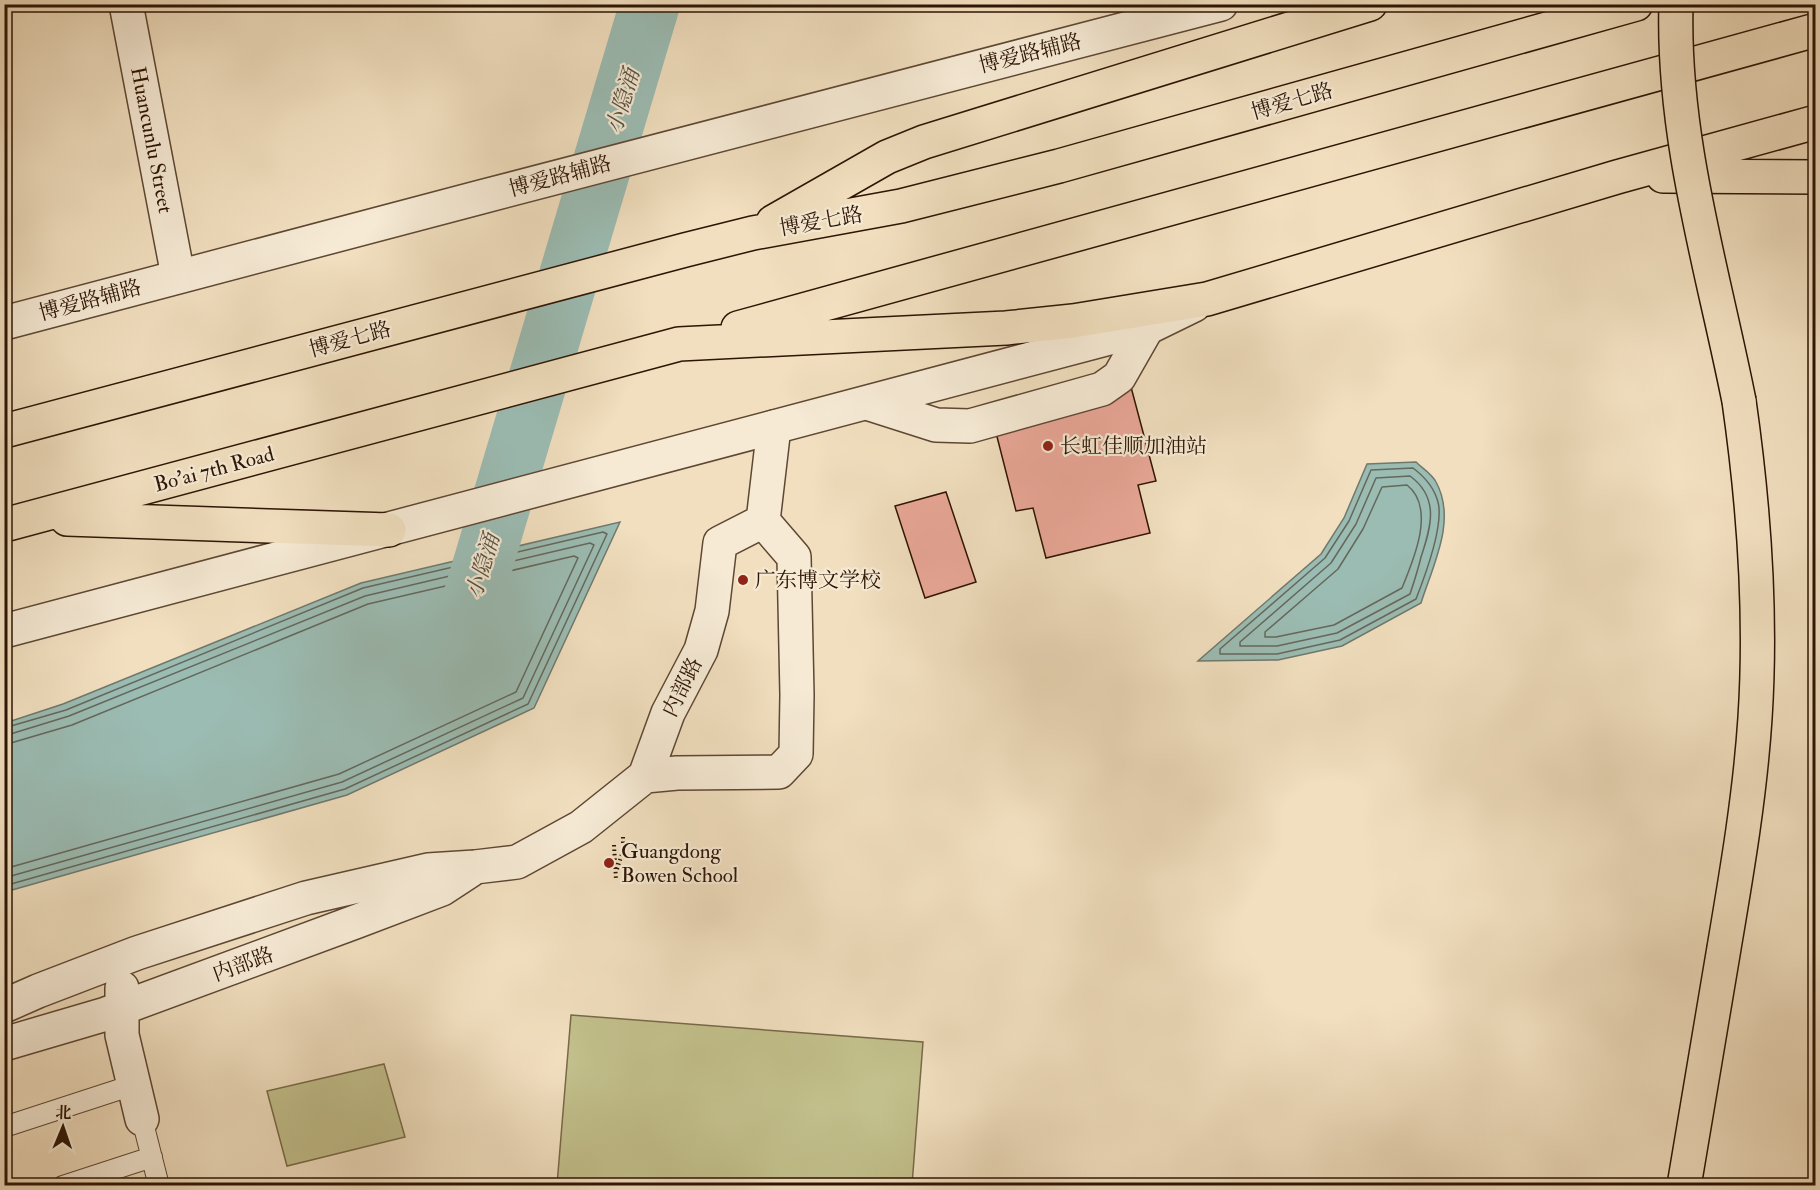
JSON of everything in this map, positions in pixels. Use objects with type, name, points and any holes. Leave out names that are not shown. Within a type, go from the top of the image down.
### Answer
[{"type":"highway","points":[[753,233],[887,157],[924,142],[1370,4]]},
{"type":"highway","name":"博爱七路","points":[[4,431],[685,250],[753,233],[901,206],[1048,169],[1636,4]]},
{"type":"highway","points":[[1676,4],[1675,34],[1679,102],[1702,232],[1739,401],[1749,466],[1755,538],[1758,636],[1749,796],[1684,1185]]},
{"type":"highway","points":[[666,348],[1815,30]]},
{"type":"highway","points":[[666,348],[1005,328],[1073,321],[1207,299],[1617,177],[1815,122]]},
{"type":"highway","points":[[1617,177],[1729,175],[1815,177]]},
{"type":"highway","name":"Bo'ai 7th Road","points":[[18,521],[666,348]]},
{"type":"highway","points":[[18,521],[388,530]]},
{"type":"street","name":"Huancunlu Street","points":[[126,4],[178,276]]},
{"type":"street","name":"博爱路辅路","points":[[4,323],[1221,4]]},
{"type":"street","points":[[4,631],[1147,328],[1207,299]]},
{"type":"street","points":[[867,403],[936,425],[970,426],[1102,388],[1119,377],[1147,328]]},
{"type":"street","points":[[645,776],[677,773],[779,772],[796,754],[794,557],[763,521],[774,427]]},
{"type":"street","name":"内部路","points":[[4,1006],[123,959],[306,898],[429,870],[517,862],[581,827],[645,776],[668,713],[701,650],[712,611],[720,543],[763,521]]},
{"type":"street","name":"内部路","points":[[4,1044],[122,1008],[442,889],[475,867]]},
{"type":"street","points":[[123,959],[122,1035],[142,1119]]},
{"type":"lane","points":[[4,1127],[133,1085]]},
{"type":"lane","points":[[142,1119],[159,1185]]},
{"type":"lane","points":[[63,1185],[152,1157]]},
{"type":"shaded area","points":[[571,1015],[923,1042],[912,1185],[557,1185]]},
{"type":"shaded area","points":[[384,1064],[405,1137],[287,1166],[267,1091]]},
{"type":"water","points":[[1416,462],[1436,482],[1442,497],[1444,512],[1444,527],[1437,558],[1421,603],[1342,646],[1278,660],[1198,661],[1321,554],[1344,518],[1367,464]]},
{"type":"water","points":[[620,522],[534,708],[347,795],[5,892],[5,723],[63,704],[361,583]]},
{"type":"building","points":[[1131,387],[1156,481],[1138,485],[1150,533],[1046,558],[1033,508],[1016,511],[994,425]]},
{"type":"building","points":[[946,492],[976,582],[925,598],[895,506]]},
{"type":"waterway","name":"小隐涌","points":[[463,631],[650,4]]},
{"type":"place","name":"长虹佳顺加油站","points":[[1048,446]]},
{"type":"place","name":"广东博文学校","points":[[743,580]]},
{"type":"place","name":"Guangdong Bowen School","points":[[609,863]]}]
